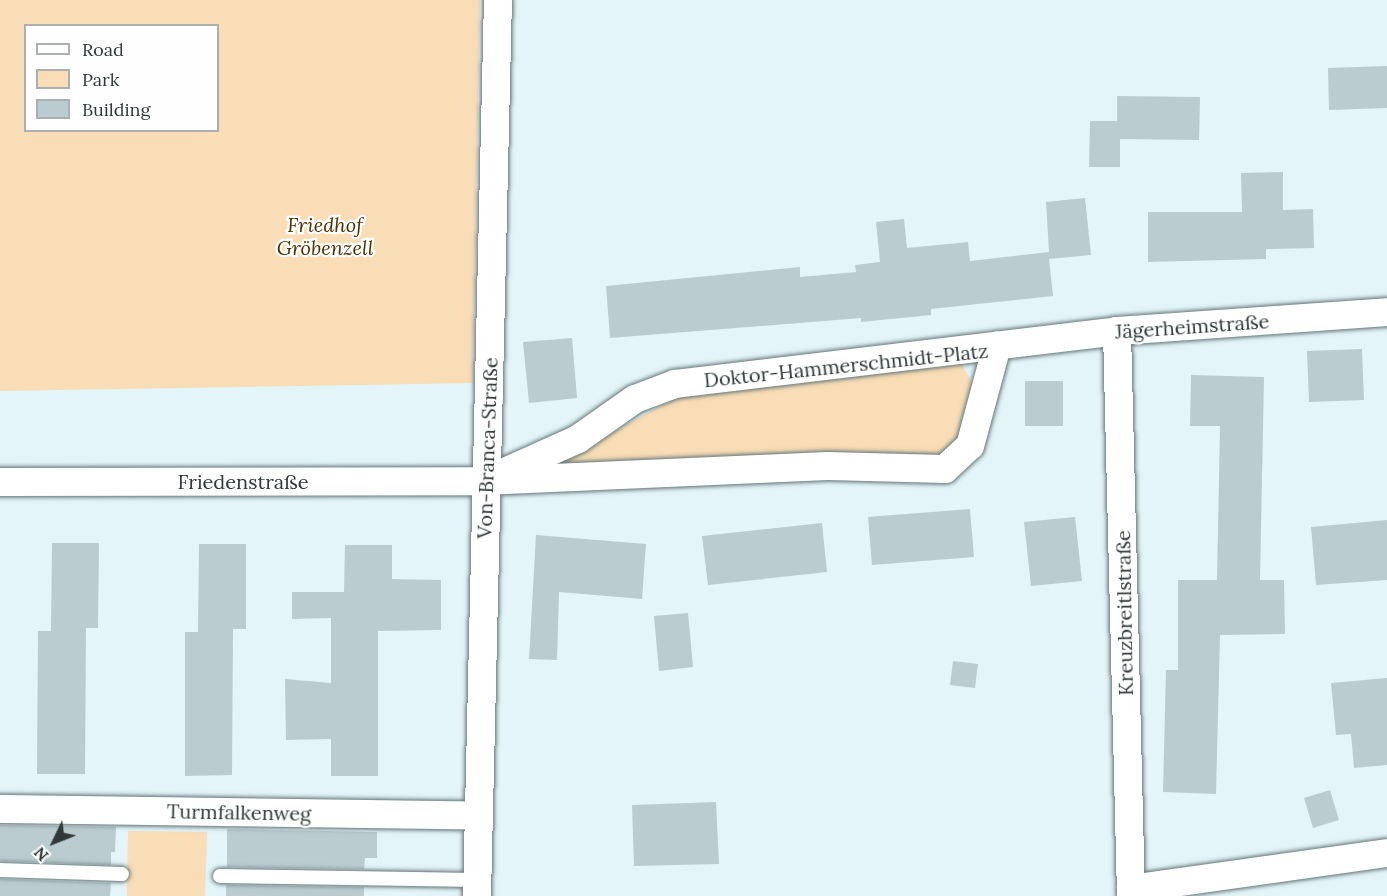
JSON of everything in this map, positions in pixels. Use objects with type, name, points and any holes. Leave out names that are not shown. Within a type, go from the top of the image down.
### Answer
[{"type":"street","name":"Von-Branca-Straße","points":[[477,888],[498,0]]},
{"type":"street","name":"Jägerheimstraße","points":[[997,346],[1117,331],[1387,312]]},
{"type":"street","name":"Kreuzbreitlstraße","points":[[1117,331],[1131,892]]},
{"type":"street","name":"Doktor-Hammerschmidt-Platz","points":[[997,346],[970,446],[945,469],[828,466],[485,481],[578,439],[635,399],[675,384],[997,346]]},
{"type":"street","name":"Friedenstraße","points":[[0,482],[485,481]]},
{"type":"street","name":"Turmfalkenweg","points":[[0,809],[478,816]]},
{"type":"street","points":[[1131,892],[1387,853]]},
{"type":"lane","points":[[0,870],[122,874]]},
{"type":"lane","points":[[220,876],[477,888]]},
{"type":"green space","name":"Friedhof Gröbenzell","points":[[0,0],[480,0],[473,383],[0,391]]},
{"type":"green space","points":[[961,363],[973,384],[962,442],[932,462],[505,476],[572,455],[675,398]]},
{"type":"green space","points":[[128,831],[207,832],[205,896],[127,896]]},
{"type":"building","points":[[1387,66],[1387,108],[1329,110],[1328,68]]},
{"type":"building","points":[[1117,96],[1200,97],[1199,140],[1120,139],[1120,167],[1089,167],[1090,121],[1117,121]]},
{"type":"building","points":[[1283,172],[1283,210],[1313,209],[1314,248],[1266,249],[1266,259],[1148,262],[1148,212],[1242,212],[1241,173]]},
{"type":"building","points":[[1085,198],[1091,255],[1049,259],[1053,296],[931,309],[931,315],[861,322],[861,318],[610,338],[606,286],[800,267],[800,277],[856,272],[855,265],[880,262],[876,222],[904,219],[907,248],[968,242],[970,261],[1049,252],[1046,202]]},
{"type":"building","points":[[572,338],[577,398],[529,403],[523,342]]},
{"type":"building","points":[[1362,349],[1364,400],[1309,402],[1307,351]]},
{"type":"building","points":[[1191,375],[1264,377],[1260,580],[1284,580],[1285,634],[1220,635],[1216,794],[1163,792],[1166,670],[1178,670],[1178,580],[1217,580],[1220,426],[1190,426]]},
{"type":"building","points":[[1025,381],[1063,381],[1063,426],[1025,426]]},
{"type":"building","points":[[970,509],[974,557],[872,565],[868,517]]},
{"type":"building","points":[[1075,517],[1082,581],[1031,586],[1024,522]]},
{"type":"building","points":[[1387,520],[1387,580],[1316,585],[1311,527]]},
{"type":"building","points":[[822,523],[827,572],[708,585],[702,536]]},
{"type":"building","points":[[536,535],[646,544],[642,599],[559,592],[557,660],[529,659]]},
{"type":"building","points":[[52,543],[99,543],[98,628],[86,628],[85,774],[37,774],[38,631],[51,631]]},
{"type":"building","points":[[199,544],[246,544],[246,629],[233,629],[232,775],[185,776],[185,632],[198,632]]},
{"type":"building","points":[[345,545],[392,545],[392,579],[441,580],[441,630],[378,631],[378,776],[331,776],[331,739],[286,740],[285,679],[331,683],[331,618],[292,619],[292,592],[344,592]]},
{"type":"building","points":[[688,613],[693,667],[659,671],[654,616]]},
{"type":"building","points":[[953,661],[978,664],[975,688],[950,685]]},
{"type":"building","points":[[1387,678],[1387,765],[1354,768],[1351,734],[1336,735],[1331,683]]},
{"type":"building","points":[[1330,790],[1339,820],[1313,828],[1304,798]]},
{"type":"building","points":[[716,802],[719,864],[634,866],[632,805]]},
{"type":"building","points":[[0,825],[116,827],[115,852],[111,852],[111,865],[0,861]]},
{"type":"building","points":[[227,829],[377,832],[377,858],[365,858],[364,869],[227,867]]},
{"type":"building","points":[[0,879],[111,883],[110,896],[0,896]]},
{"type":"building","points":[[226,885],[364,887],[364,896],[226,896]]}]
